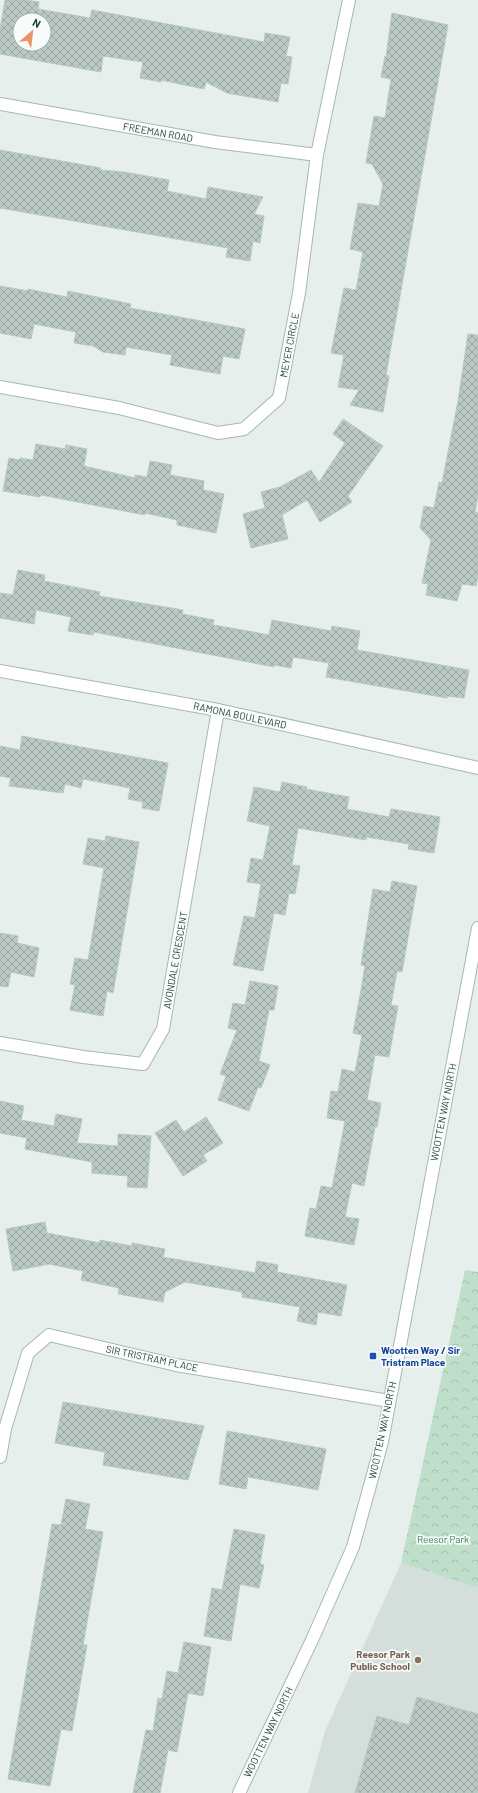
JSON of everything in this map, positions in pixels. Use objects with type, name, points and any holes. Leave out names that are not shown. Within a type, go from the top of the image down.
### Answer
[{"type":"street","name":"MEYER CIRCLE","points":[[0,387],[119,408],[218,433],[244,429],[279,398],[299,293],[317,155],[349,0]]},
{"type":"street","name":"FREEMAN ROAD","points":[[0,104],[215,142],[317,155]]},
{"type":"street","name":"RAMONA BOULEVARD","points":[[0,671],[218,710],[478,768]]},
{"type":"street","name":"AVONDALE CRESCENT","points":[[0,1043],[82,1057],[143,1064],[163,1029],[218,710]]},
{"type":"street","name":"WOOTTEN WAY NORTH","points":[[239,1793],[312,1640],[353,1547],[382,1442],[478,928]]},
{"type":"street","name":"SIR TRISTRAM PLACE","points":[[0,1457],[5,1429],[28,1353],[49,1336],[176,1365],[390,1401]]},
{"type":"shaded area","name":"Reesor Park Public School","points":[[401,1563],[478,1588],[478,1793],[308,1793],[325,1731]]},
{"type":"green space","name":"Reesor Park","points":[[465,1270],[478,1272],[478,1588],[401,1563]]},
{"type":"building","points":[[5,0],[25,0],[39,2],[38,9],[90,18],[92,10],[264,42],[265,33],[290,37],[286,56],[292,57],[288,84],[281,83],[278,102],[227,93],[206,82],[204,89],[161,80],[161,82],[140,78],[143,62],[103,56],[101,72],[0,54],[0,30]]},
{"type":"building","points":[[392,13],[448,25],[386,375],[389,376],[383,412],[350,405],[359,390],[338,387],[344,355],[331,353],[344,288],[356,290],[363,252],[350,249],[358,203],[379,206],[383,184],[372,164],[366,163],[374,116],[385,118],[391,79],[381,77],[385,56],[386,57]]},
{"type":"building","points":[[0,150],[101,168],[100,170],[124,172],[169,180],[167,191],[206,199],[208,187],[263,197],[254,214],[264,216],[260,243],[253,241],[250,261],[226,257],[228,248],[0,208]]},
{"type":"building","points":[[0,286],[28,291],[28,289],[67,297],[68,291],[131,304],[130,308],[245,329],[239,359],[223,356],[220,374],[170,365],[172,355],[126,347],[125,355],[103,352],[93,346],[74,343],[76,332],[34,324],[31,339],[0,333]]},
{"type":"building","points":[[468,334],[478,335],[478,495],[475,512],[478,513],[478,575],[476,586],[462,584],[457,601],[426,595],[428,584],[422,583],[431,540],[420,528],[424,506],[434,508],[439,482],[442,483],[458,401]]},
{"type":"building","points":[[343,419],[383,446],[348,496],[352,502],[320,522],[307,500],[282,515],[288,539],[251,548],[243,514],[265,508],[261,492],[280,487],[311,470],[319,482],[345,443],[333,434]]},
{"type":"building","points":[[36,444],[65,449],[66,445],[87,449],[84,466],[135,478],[135,475],[147,477],[150,461],[172,465],[170,475],[204,481],[203,490],[224,494],[216,533],[177,525],[177,520],[145,513],[145,515],[41,495],[40,497],[3,491],[9,458],[33,460]]},
{"type":"building","points":[[18,570],[45,575],[44,581],[100,592],[99,596],[183,610],[182,614],[214,620],[213,625],[269,635],[272,620],[331,631],[332,626],[360,631],[357,650],[469,670],[464,698],[447,696],[447,698],[326,677],[329,663],[293,657],[291,668],[274,665],[274,667],[94,632],[93,635],[68,631],[71,617],[36,610],[34,624],[0,618],[0,593],[13,595]]},
{"type":"building","points":[[22,736],[168,763],[159,811],[142,808],[143,802],[128,799],[130,788],[83,779],[81,788],[65,784],[63,793],[9,786],[11,778],[0,776],[0,746],[20,750]]},
{"type":"building","points":[[282,782],[307,787],[306,789],[349,797],[347,809],[389,817],[391,809],[440,817],[434,853],[408,849],[409,844],[366,837],[366,840],[298,828],[292,865],[300,866],[295,894],[289,893],[285,915],[274,913],[263,971],[233,965],[244,916],[255,918],[261,884],[247,882],[251,858],[263,860],[270,826],[247,821],[254,787],[280,792]]},
{"type":"building","points":[[106,836],[139,842],[113,993],[107,991],[103,1016],[70,1010],[75,985],[70,984],[75,958],[88,960],[104,868],[83,864],[88,838],[105,841]]},
{"type":"building","points":[[392,881],[417,886],[402,972],[397,971],[391,1005],[398,1006],[389,1057],[375,1055],[367,1100],[381,1103],[377,1127],[375,1127],[364,1186],[352,1183],[345,1217],[359,1219],[354,1245],[305,1236],[310,1208],[316,1209],[321,1186],[332,1188],[345,1121],[327,1118],[331,1091],[338,1092],[342,1069],[355,1072],[362,1035],[353,1033],[365,966],[361,965],[373,889],[390,892]]},
{"type":"building","points":[[0,933],[18,936],[17,943],[39,948],[34,977],[11,972],[8,987],[0,986]]},
{"type":"building","points":[[250,981],[278,986],[274,1010],[269,1010],[259,1061],[270,1065],[261,1088],[258,1087],[249,1111],[218,1100],[226,1076],[220,1074],[237,1030],[228,1028],[233,1003],[245,1005]]},
{"type":"building","points":[[0,1101],[24,1106],[21,1120],[54,1126],[56,1114],[82,1119],[77,1143],[118,1146],[118,1134],[151,1136],[147,1188],[127,1187],[128,1176],[92,1173],[92,1162],[25,1149],[27,1138],[0,1133]]},
{"type":"building","points":[[206,1117],[223,1143],[203,1155],[207,1161],[183,1176],[155,1133],[176,1120],[184,1132]]},
{"type":"building","points":[[45,1222],[47,1233],[100,1243],[100,1240],[132,1246],[132,1243],[165,1249],[163,1257],[255,1273],[257,1261],[278,1265],[277,1272],[347,1285],[341,1316],[318,1312],[316,1325],[297,1321],[300,1307],[242,1297],[242,1292],[185,1282],[165,1292],[163,1302],[118,1294],[119,1288],[81,1280],[83,1271],[49,1264],[13,1271],[6,1229]]},
{"type":"building","points":[[63,1402],[204,1426],[188,1480],[103,1465],[105,1452],[55,1443]]},
{"type":"building","points":[[227,1431],[326,1449],[318,1490],[248,1477],[246,1489],[219,1484]]},
{"type":"building","points":[[66,1499],[90,1504],[85,1529],[103,1532],[83,1645],[87,1645],[72,1731],[61,1729],[50,1786],[8,1779],[52,1524],[61,1525]]},
{"type":"building","points":[[234,1529],[265,1535],[260,1564],[264,1565],[259,1588],[240,1584],[231,1641],[204,1636],[212,1588],[222,1590]]},
{"type":"building","points":[[184,1642],[211,1647],[203,1696],[188,1693],[177,1752],[168,1750],[160,1793],[133,1793],[146,1730],[153,1731],[158,1698],[162,1699],[167,1671],[178,1673]]},
{"type":"building","points":[[417,1697],[478,1714],[478,1793],[355,1793],[377,1716],[409,1725]]},
{"type":"place","name":"Wootten Way / Sir Tristram Place","points":[[373,1356]]},
{"type":"place","name":"Reesor Park Public School","points":[[418,1660]]}]
